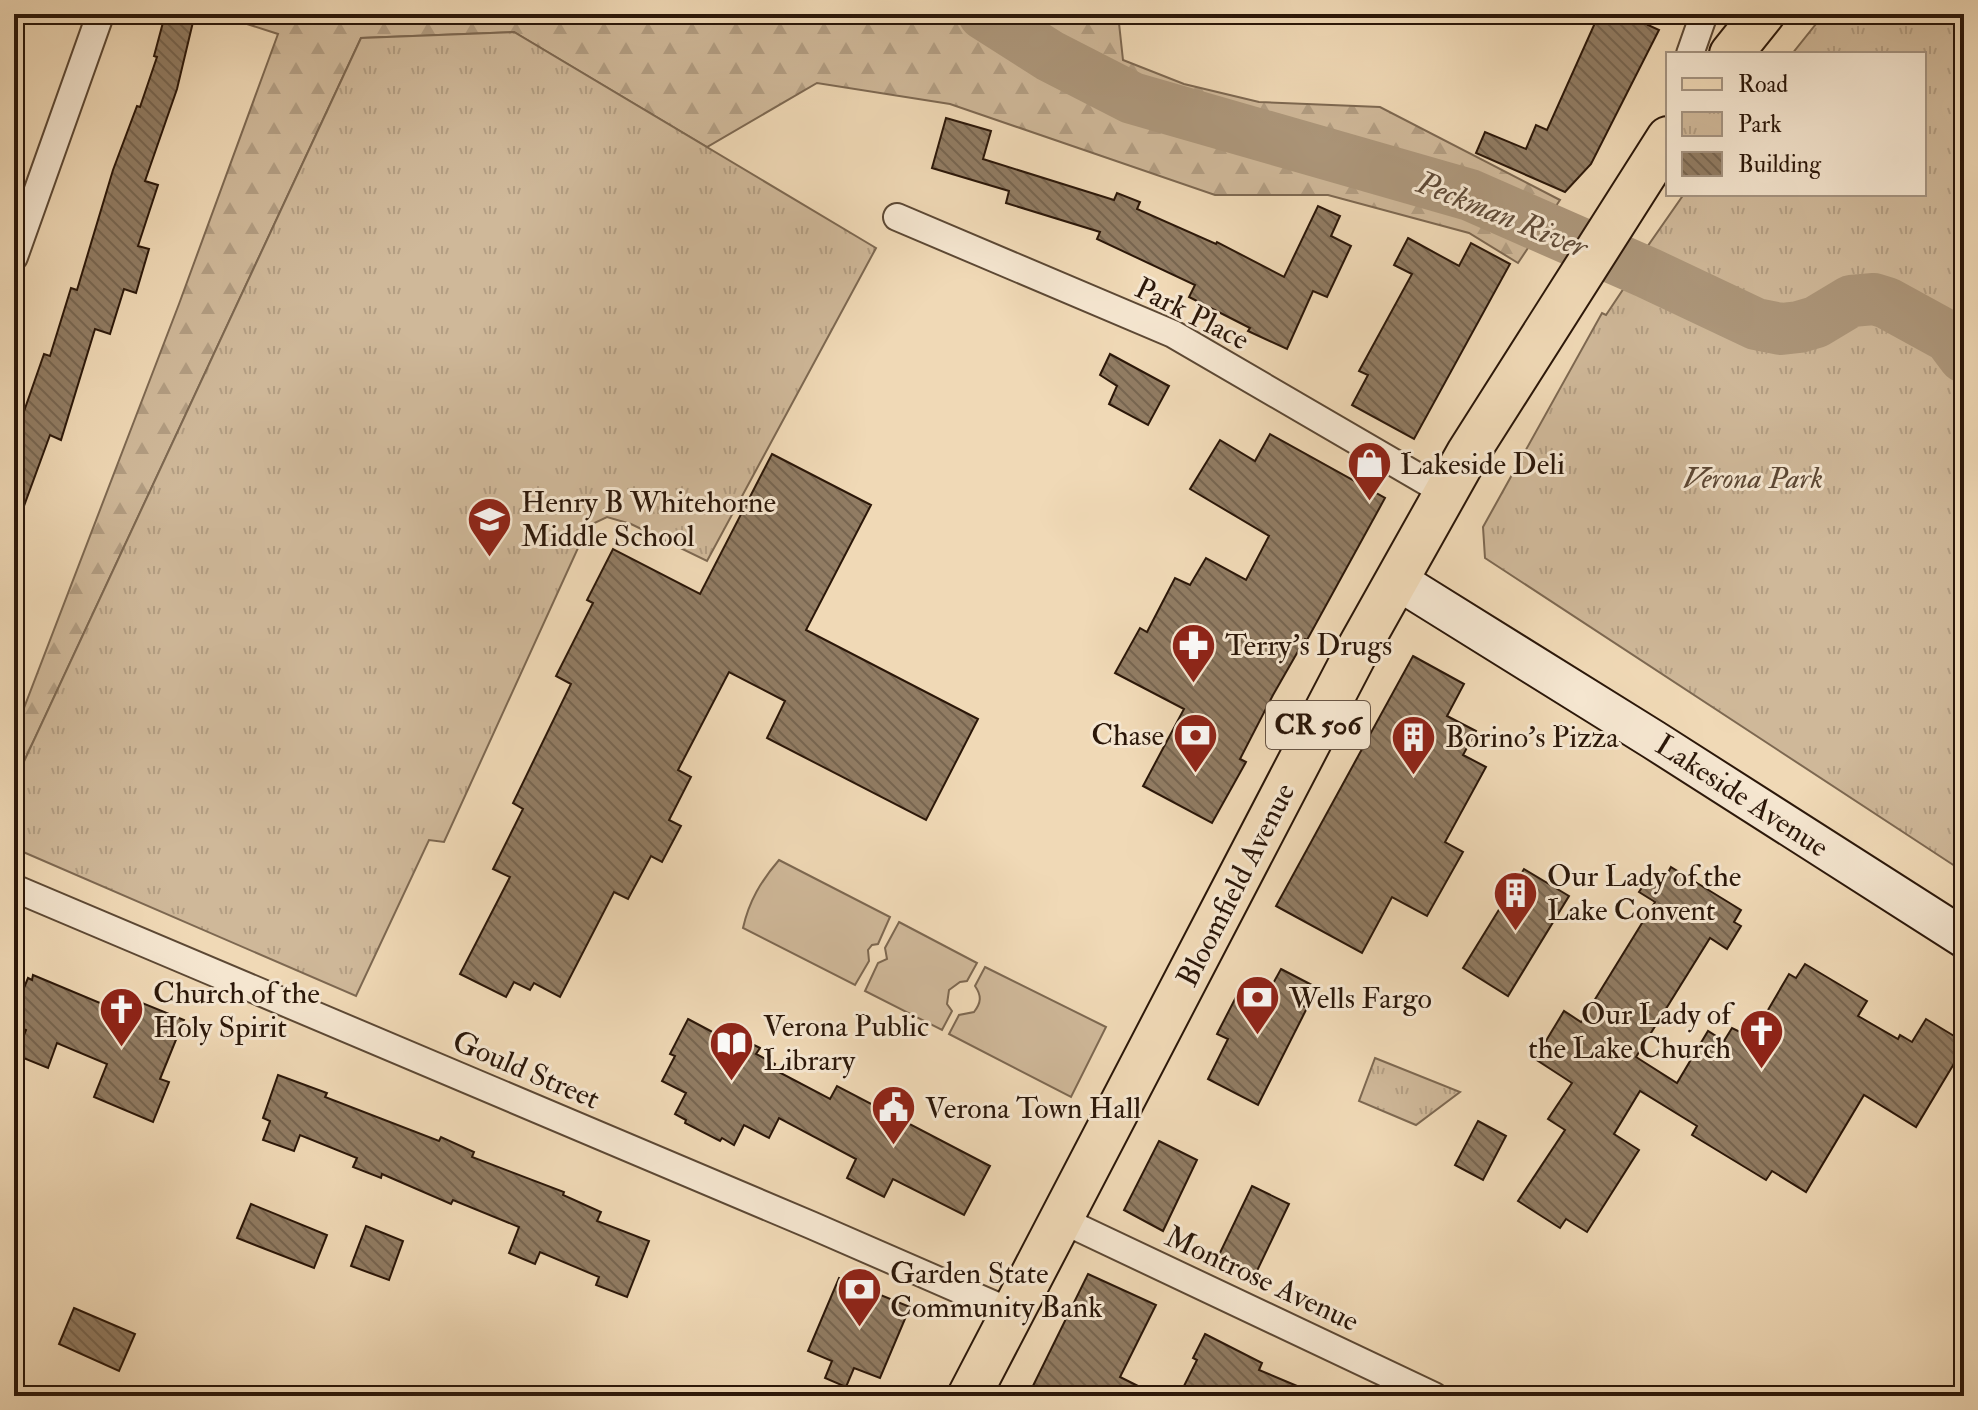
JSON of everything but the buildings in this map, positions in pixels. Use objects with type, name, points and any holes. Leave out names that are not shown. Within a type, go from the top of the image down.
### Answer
[{"type":"main road","points":[[1733,52],[1763,14]]},
{"type":"main road","name":"Bloomfield Avenue","points":[[969,1396],[1358,649],[1446,493],[1665,137]]},
{"type":"main road","name":"Lakeside Avenue","points":[[1397,580],[1964,938]]},
{"type":"street","points":[[1691,52],[1704,14]]},
{"type":"street","points":[[14,257],[98,21]]},
{"type":"street","name":"Park Place","points":[[897,217],[1173,334],[1446,493]]},
{"type":"street","name":"Gould Street","points":[[14,888],[1013,1313]]},
{"type":"street","name":"Montrose Avenue","points":[[1062,1220],[1434,1396]]},
{"type":"green space","points":[[216,14],[1118,14],[1123,60],[1184,84],[1259,102],[1380,107],[1560,200],[1518,263],[1469,233],[1328,195],[1215,195],[950,104],[817,83],[707,147],[514,32],[361,38],[14,783],[14,734],[179,304],[278,34]]},
{"type":"green space","name":"Verona Park","points":[[1824,14],[1964,14],[1964,872],[1485,558],[1483,527],[1602,313],[1606,315],[1683,196],[1926,196],[1926,52],[1794,52]]},
{"type":"green space","name":"Henry B Whitehorne Middle School","points":[[514,32],[876,248],[707,561],[631,524],[607,517],[588,526],[444,842],[429,840],[356,996],[14,848],[14,783],[361,38]]},
{"type":"green space","points":[[779,860],[890,917],[878,944],[868,950],[869,961],[855,985],[743,928],[756,892]]},
{"type":"green space","points":[[899,922],[977,963],[967,981],[949,990],[947,1004],[952,1011],[942,1030],[865,991],[878,963],[887,959],[885,948]]},
{"type":"green space","points":[[985,967],[1106,1027],[1071,1097],[949,1034],[959,1015],[974,1012],[978,1006],[980,996],[975,986]]},
{"type":"green space","points":[[1375,1058],[1460,1092],[1416,1125],[1359,1101]]},
{"type":"waterway","name":"Peckman River","points":[[984,14],[1050,56],[1132,98],[1470,195],[1756,324],[1781,329],[1799,327],[1816,322],[1851,301],[1874,299],[1949,337],[1964,357]]},
{"type":"place","name":"Lakeside Deli","points":[[1369,503]]},
{"type":"place","name":"Henry B Whitehorne Middle School","points":[[490,558]]},
{"type":"place","name":"Terry's Drugs","points":[[1194,684]]},
{"type":"place","name":"Chase","points":[[1195,774]]},
{"type":"place","name":"Borino's Pizza","points":[[1414,776]]},
{"type":"place","name":"Our Lady of the Lake Convent","points":[[1516,932]]},
{"type":"place","name":"Wells Fargo","points":[[1258,1037]]},
{"type":"place","name":"Church of the Holy Spirit","points":[[122,1049]]},
{"type":"place","name":"Our Lady of the Lake Church","points":[[1762,1070]]},
{"type":"place","name":"Verona Public Library","points":[[732,1082]]},
{"type":"place","name":"Verona Town Hall","points":[[894,1147]]},
{"type":"place","name":"Garden State Community Bank","points":[[859,1329]]}]
